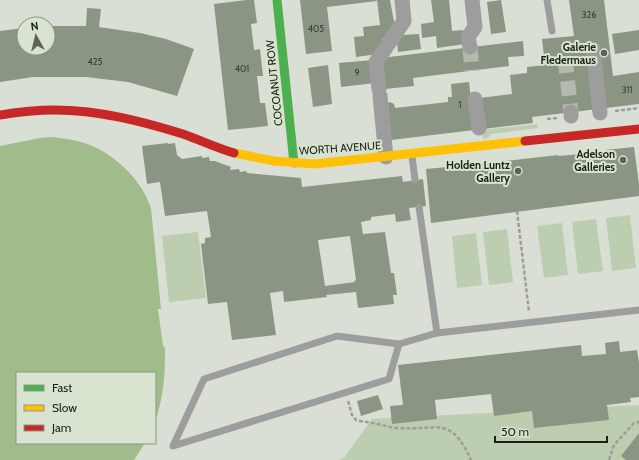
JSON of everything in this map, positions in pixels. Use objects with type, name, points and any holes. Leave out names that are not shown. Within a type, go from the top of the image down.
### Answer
[{"type":"street","name":"COCOANUT ROW","points":[[277,0],[294,163]]},
{"type":"street","points":[[386,157],[376,62],[404,21],[402,0]]},
{"type":"street","points":[[470,47],[468,37],[475,27],[472,0]]},
{"type":"street","points":[[593,49],[600,112]]},
{"type":"street","points":[[476,107],[479,128]]},
{"type":"street","name":"WORTH AVENUE","points":[[0,115],[25,111],[62,110],[99,112],[135,120],[212,144],[234,154],[294,163],[315,164],[639,129]]},
{"type":"lane","points":[[548,0],[552,31]]},
{"type":"lane","points":[[411,154],[415,180]]},
{"type":"lane","points":[[419,207],[437,333]]},
{"type":"lane","points":[[399,344],[390,379],[173,446],[204,379],[337,336],[399,344],[437,333],[639,310]]},
{"type":"path","points":[[517,211],[531,322]]},
{"type":"path","points":[[345,392],[352,415],[356,420],[399,428],[436,426],[445,429],[456,434],[464,445],[470,460]]},
{"type":"path","points":[[609,460],[614,445],[634,423],[639,422]]},
{"type":"shaded area","points":[[537,124],[538,128],[491,134],[488,138],[483,139],[482,130]]},
{"type":"shaded area","points":[[53,137],[72,140],[85,143],[100,150],[127,170],[135,179],[147,198],[151,208],[161,309],[158,309],[163,346],[165,348],[165,368],[160,403],[156,418],[156,372],[16,372],[16,444],[144,444],[134,460],[0,460],[0,146]]},
{"type":"shaded area","points":[[630,215],[636,268],[612,271],[606,218]]},
{"type":"shaded area","points":[[596,219],[603,271],[578,274],[572,222]]},
{"type":"shaded area","points":[[562,223],[568,275],[544,278],[537,226]]},
{"type":"shaded area","points":[[507,229],[513,282],[489,285],[483,232]]},
{"type":"shaded area","points":[[198,232],[206,298],[169,302],[162,236]]},
{"type":"shaded area","points":[[476,233],[482,285],[457,288],[452,236]]},
{"type":"shaded area","points":[[639,405],[639,460],[338,460],[344,458],[372,419]]},
{"type":"building","points":[[254,0],[257,23],[251,24],[254,50],[260,49],[263,76],[257,76],[260,103],[265,103],[268,126],[228,130],[214,4]]},
{"type":"building","points":[[300,0],[377,1],[327,7],[332,51],[306,54]]},
{"type":"building","points":[[377,0],[390,0],[395,27],[385,39],[382,38],[384,47],[378,54],[356,57],[354,37],[364,36],[363,27],[380,25]]},
{"type":"building","points":[[431,0],[449,0],[452,31],[463,30],[465,44],[437,48],[436,36],[422,38],[421,24],[434,22]]},
{"type":"building","points":[[501,0],[506,32],[491,34],[487,2]]},
{"type":"building","points":[[569,0],[604,0],[613,76],[639,72],[639,104],[532,117],[533,123],[391,140],[388,103],[390,102],[394,104],[395,108],[448,102],[448,97],[452,97],[451,84],[469,82],[472,108],[479,98],[512,94],[510,75],[527,73],[527,67],[545,65],[542,39],[574,36]]},
{"type":"building","points":[[87,8],[101,9],[99,27],[140,33],[166,39],[194,49],[177,96],[128,82],[86,77],[33,77],[0,82],[0,31],[16,29],[16,56],[56,56],[56,26],[86,26]]},
{"type":"building","points":[[639,30],[639,50],[615,54],[612,34]]},
{"type":"building","points":[[419,34],[421,49],[398,52],[397,42],[403,35]]},
{"type":"building","points":[[523,41],[524,56],[508,57],[509,66],[413,78],[414,86],[385,89],[383,62],[389,57]]},
{"type":"building","points":[[373,60],[375,83],[341,87],[339,63]]},
{"type":"building","points":[[328,65],[332,104],[313,107],[308,68]]},
{"type":"building","points":[[175,143],[177,155],[182,159],[202,156],[202,158],[209,157],[210,161],[215,161],[231,167],[230,170],[239,169],[240,172],[246,171],[247,173],[301,178],[302,187],[402,176],[403,182],[423,179],[426,206],[409,208],[411,220],[396,222],[395,214],[371,217],[371,220],[361,222],[363,234],[385,232],[391,273],[394,273],[397,295],[393,295],[394,304],[358,308],[356,292],[284,302],[283,291],[270,293],[276,335],[232,340],[227,302],[208,304],[201,244],[205,243],[205,238],[211,237],[207,211],[165,216],[160,182],[147,184],[142,146]],"holes":[[[350,236],[356,280],[354,281],[355,282],[325,286],[318,240]]]},
{"type":"building","points":[[634,147],[639,184],[639,196],[431,223],[426,169],[479,165],[558,155],[605,152],[605,150]]},
{"type":"building","points":[[619,341],[620,352],[637,350],[639,363],[639,397],[630,398],[631,402],[607,405],[609,420],[534,428],[532,411],[494,416],[491,394],[435,400],[437,419],[392,424],[390,406],[403,405],[398,365],[581,345],[582,356],[606,354],[605,343]]},
{"type":"building","points":[[378,395],[383,409],[361,416],[357,401]]},
{"type":"building","points":[[639,433],[639,460],[626,460],[621,456]]},
{"type":"tunnel","points":[[470,47],[472,71]]},
{"type":"tunnel","points":[[565,58],[571,112]]},
{"type":"traffic: fast","points":[[277,0],[294,163]]},
{"type":"traffic: slow","points":[[234,153],[274,161],[315,164],[525,141]]},
{"type":"traffic: jam","points":[[0,115],[41,110],[71,110],[103,114],[167,129],[234,153]]},
{"type":"traffic: jam","points":[[525,141],[639,129]]},
{"type":"place","name":"Galerie Fledermaus","points":[[604,53]]},
{"type":"place","name":"Adelson Galleries","points":[[623,160]]},
{"type":"place","name":"Holden Luntz Gallery","points":[[518,171]]}]
